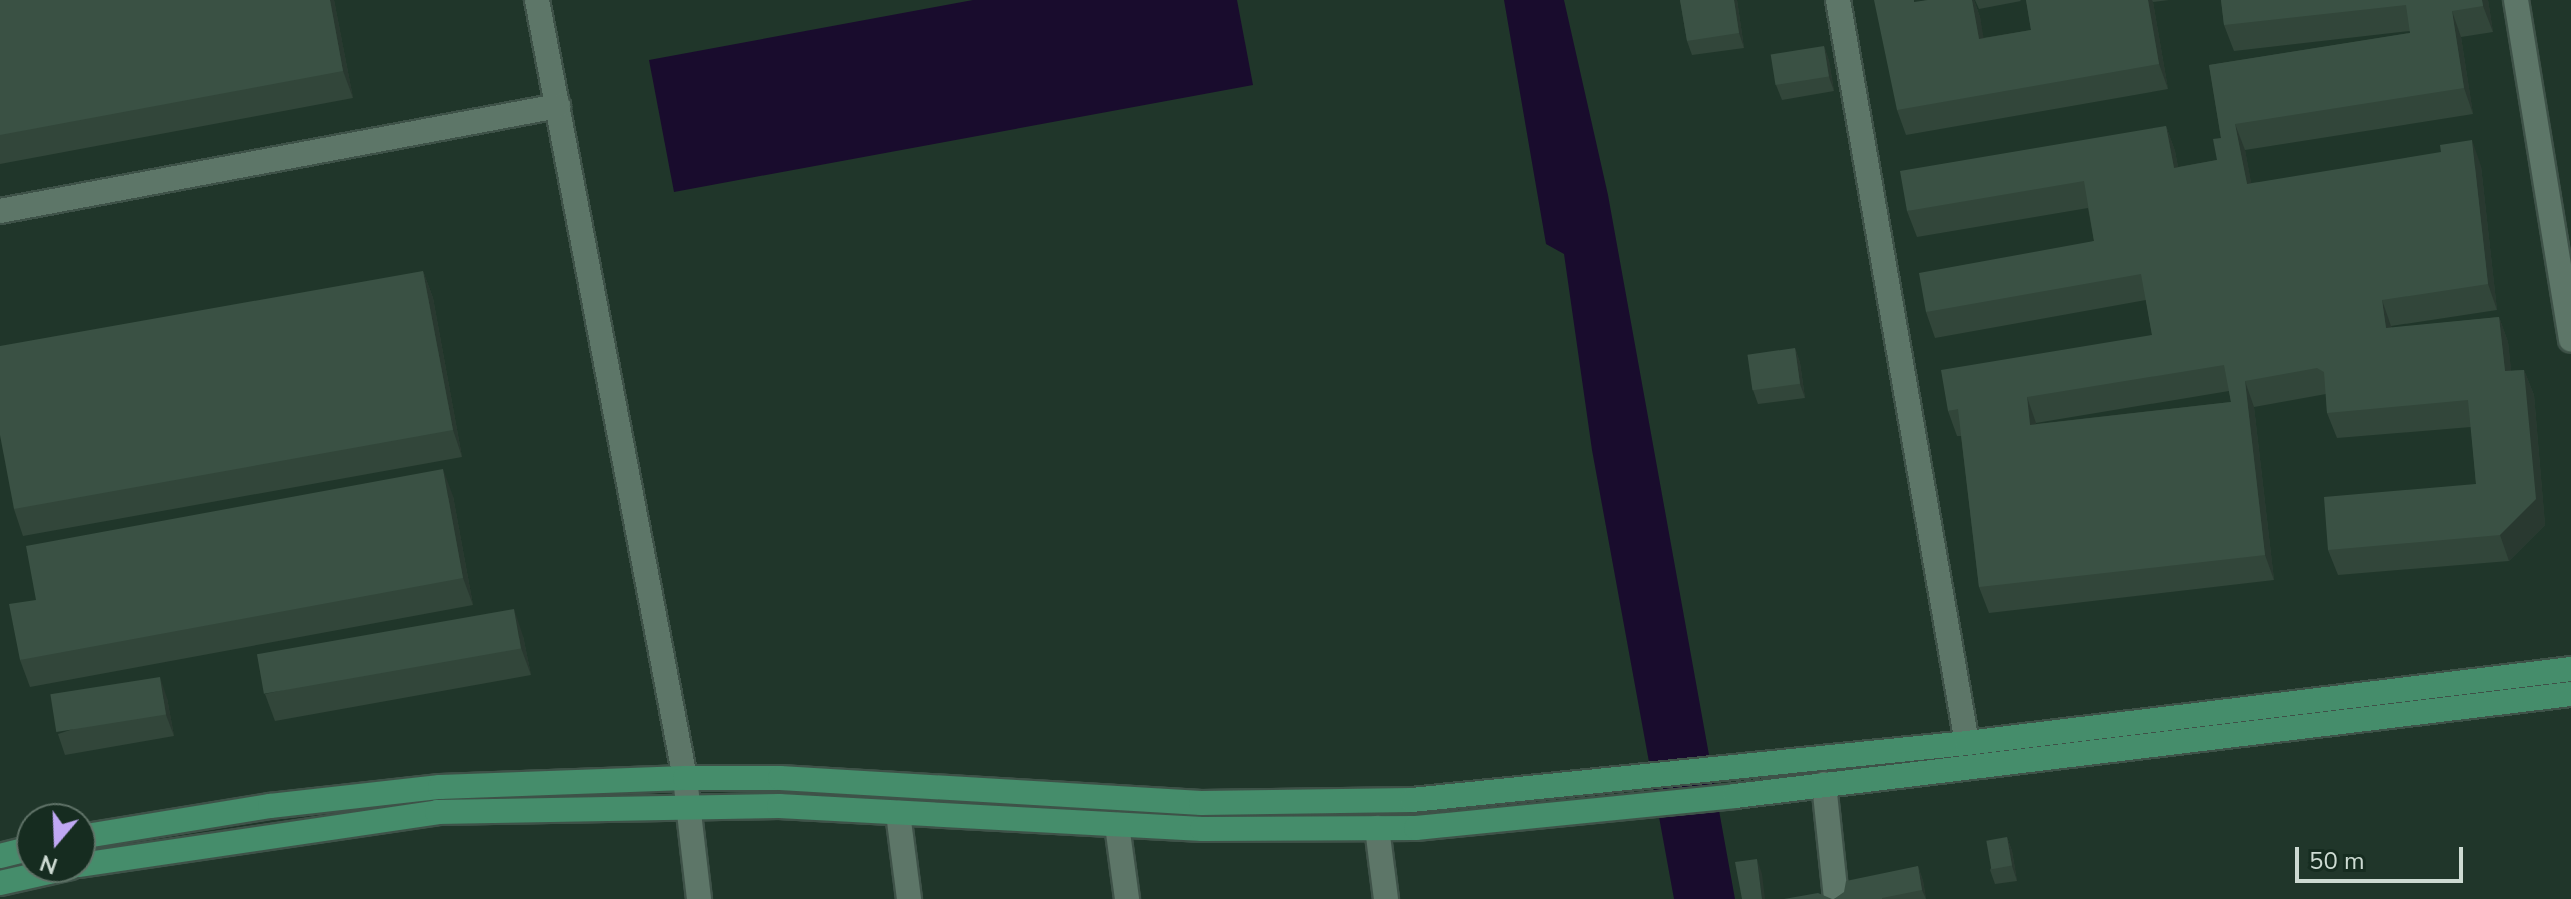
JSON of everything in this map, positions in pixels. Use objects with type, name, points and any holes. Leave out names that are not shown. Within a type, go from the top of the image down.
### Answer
[{"type":"main road","points":[[96,834],[270,806],[440,787],[685,778],[780,778],[1201,803],[1378,800],[1620,781],[1967,743],[2571,669]]},
{"type":"main road","points":[[96,863],[437,812],[688,808],[898,813],[1117,825],[1377,828],[1735,796],[2571,694]]},
{"type":"main road","points":[[1377,828],[1378,800]]},
{"type":"street","points":[[537,0],[685,778],[699,899]]},
{"type":"street","points":[[1838,0],[1967,743]]},
{"type":"street","points":[[2516,0],[2571,340]]},
{"type":"street","points":[[0,211],[558,106]]},
{"type":"street","points":[[1824,784],[1836,899]]},
{"type":"street","points":[[898,813],[909,899]]},
{"type":"street","points":[[1117,825],[1127,899]]},
{"type":"street","points":[[1377,828],[1386,899]]},
{"type":"shaded area","points":[[973,0],[1237,0],[1253,85],[674,192],[649,60]]},
{"type":"shaded area","points":[[1504,0],[1564,0],[1608,195],[1735,899],[1674,899],[1592,450],[1564,254],[1546,244]]},
{"type":"building","points":[[0,0],[330,0],[343,71],[0,135]]},
{"type":"building","points":[[1680,0],[1734,0],[1739,33],[1687,41]]},
{"type":"building","points":[[1874,0],[1972,0],[1979,39],[2031,30],[2026,0],[2148,0],[2159,64],[1897,110]]},
{"type":"building","points":[[2221,0],[2482,0],[2483,6],[2452,11],[2464,88],[2235,124],[2247,184],[2441,152],[2440,145],[2472,140],[2488,284],[2382,300],[2386,328],[2499,317],[2505,371],[2524,370],[2536,499],[2500,535],[2328,550],[2324,497],[2476,484],[2468,400],[2327,413],[2324,372],[2317,368],[2245,381],[2265,555],[1979,587],[1958,409],[1948,411],[1941,370],[2152,335],[2141,274],[1926,312],[1919,273],[2094,241],[2084,181],[1907,211],[1900,171],[2166,126],[2174,168],[2217,160],[2213,139],[2221,138],[2209,65],[2410,33],[2406,5],[2224,25]],"holes":[[[2224,365],[2231,402],[2030,425],[2027,397]]]},
{"type":"building","points":[[1824,46],[1829,77],[1776,85],[1771,54]]},
{"type":"building","points":[[423,271],[453,430],[14,509],[0,435],[0,346]]},
{"type":"building","points":[[1795,348],[1800,384],[1752,390],[1747,355]]},
{"type":"building","points":[[443,469],[463,578],[20,660],[9,604],[36,600],[26,546]]},
{"type":"building","points":[[514,609],[521,648],[264,694],[257,654]]},
{"type":"building","points":[[160,677],[166,715],[56,732],[50,694]]},
{"type":"building","points":[[2007,837],[2012,866],[1991,869],[1986,841]]},
{"type":"building","points":[[1757,859],[1762,899],[1742,899],[1735,862]]},
{"type":"building","points":[[1918,866],[1922,890],[1882,899],[1834,899],[1844,892],[1846,881]]},
{"type":"building","points":[[1818,893],[1832,899],[1784,899]]}]
